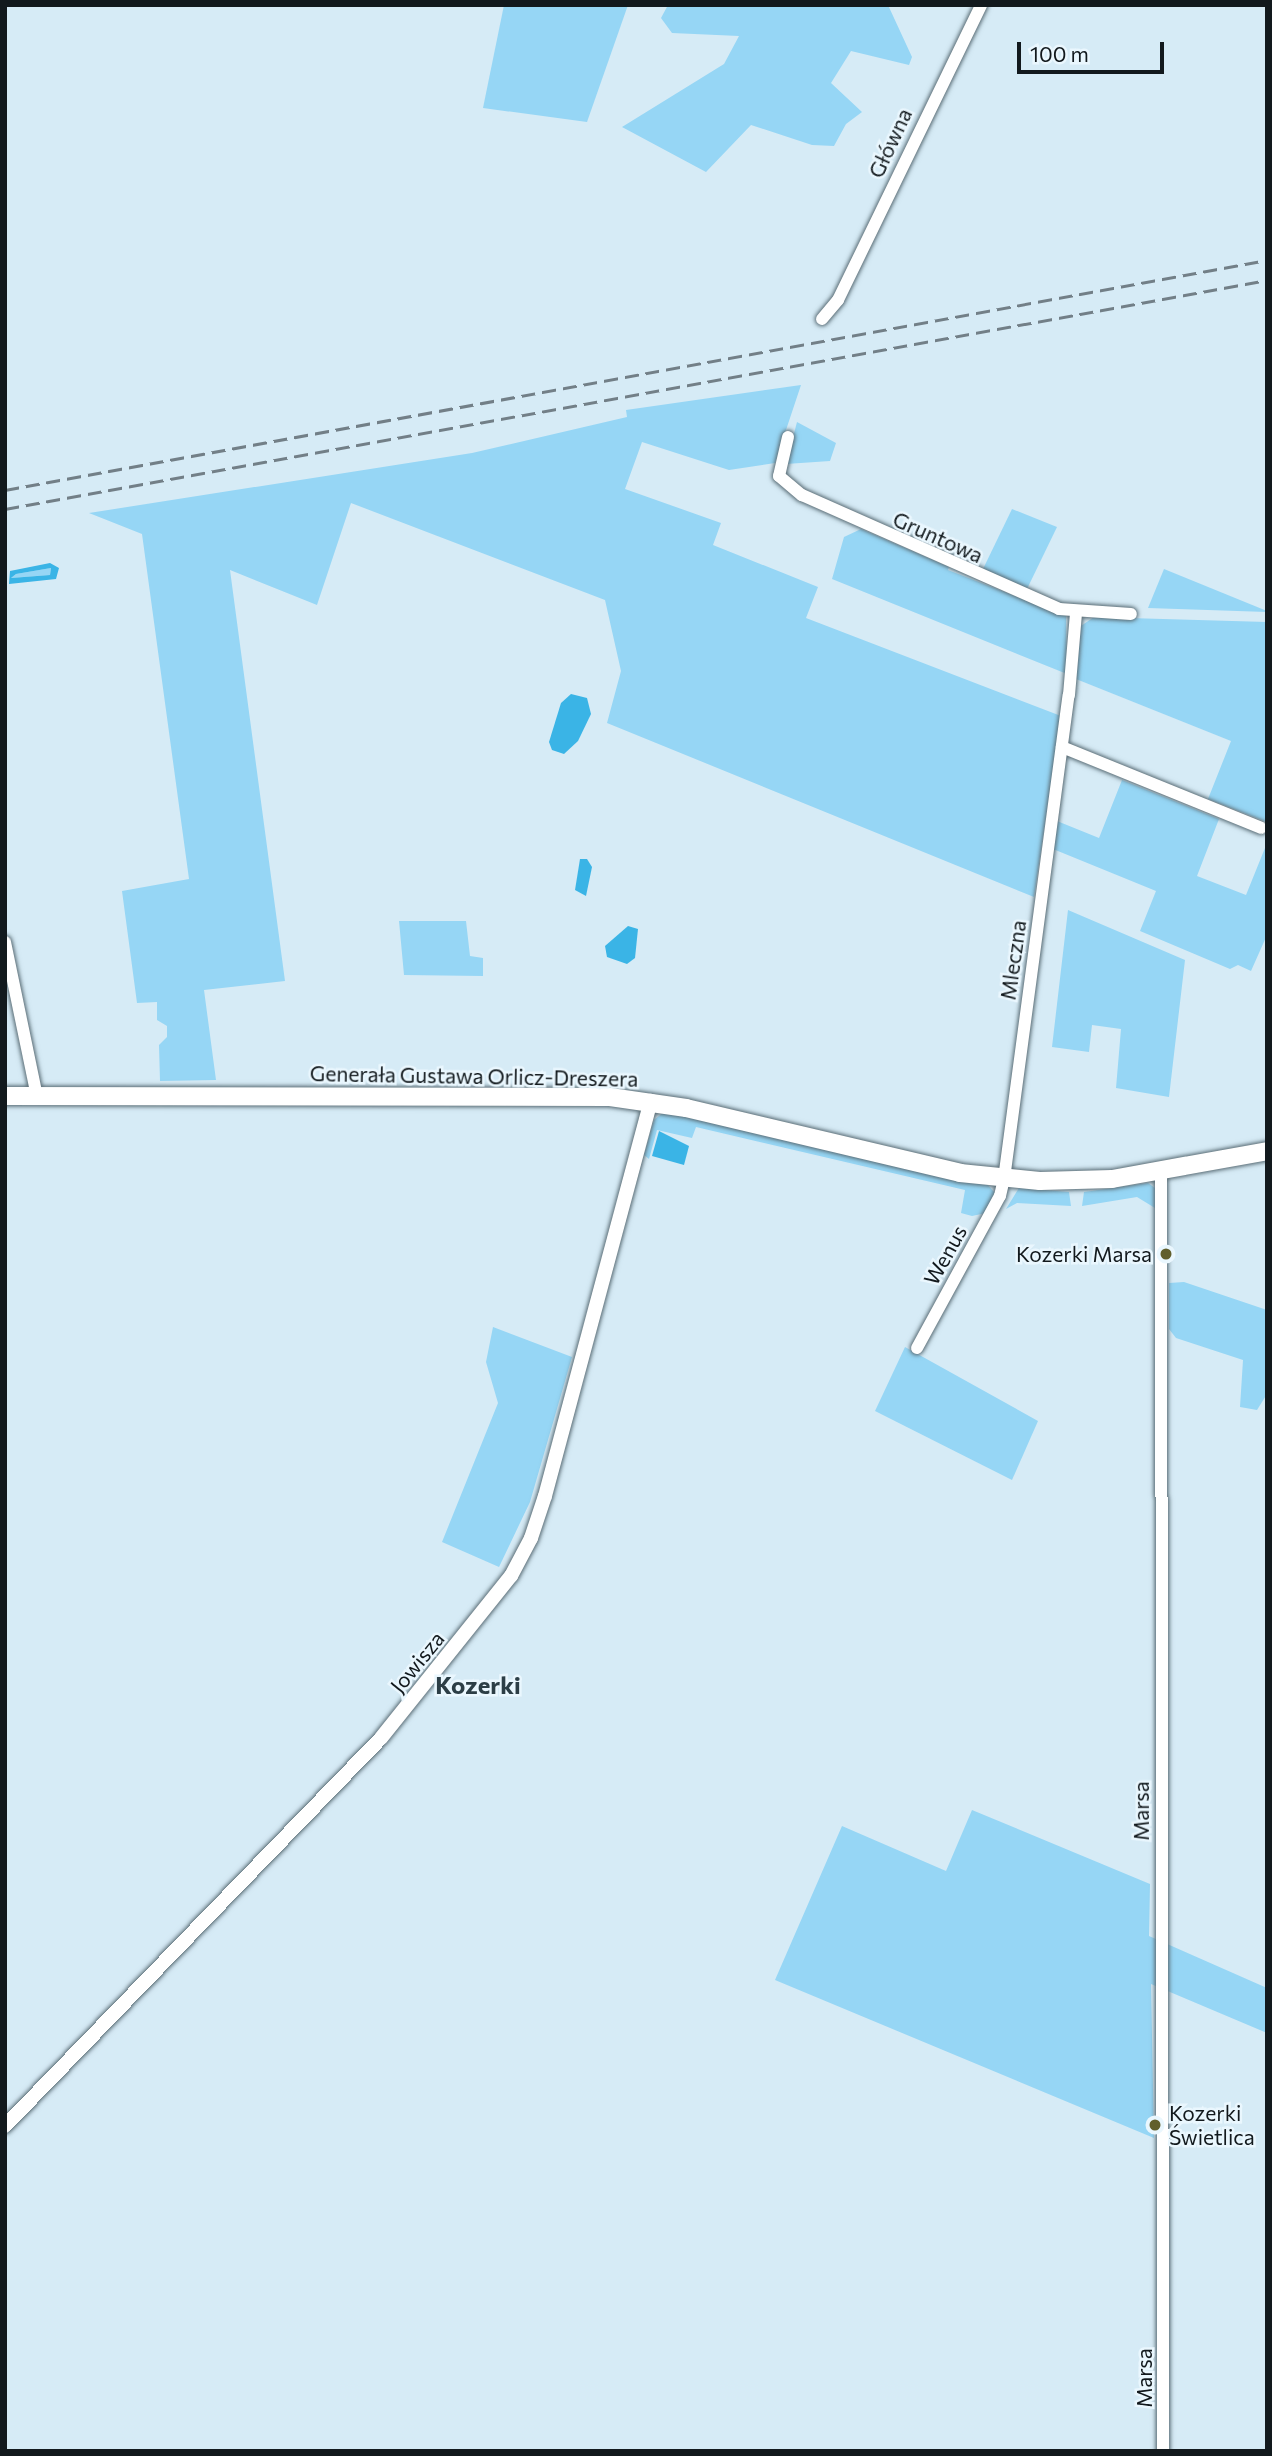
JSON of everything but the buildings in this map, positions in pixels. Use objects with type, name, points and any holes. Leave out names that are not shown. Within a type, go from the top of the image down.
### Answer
[{"type":"main road","name":"Generała Gustawa Orlicz-Dreszera","points":[[5,1096],[547,1095],[652,1101],[924,1165],[1004,1179],[1077,1182],[1161,1171],[1267,1151]]},
{"type":"street","name":"Główna","points":[[822,319],[838,300],[922,120],[981,5]]},
{"type":"street","name":"Gruntowa","points":[[788,437],[779,476],[802,495],[1009,589],[1076,614],[1131,614]]},
{"type":"street","name":"Mleczna","points":[[1004,1179],[1062,747],[1076,614]]},
{"type":"street","points":[[1062,747],[1261,828]]},
{"type":"street","points":[[5,942],[37,1097]]},
{"type":"street","name":"Jowisza","points":[[5,2126],[381,1738],[511,1576],[531,1538],[545,1496],[652,1101]]},
{"type":"street","name":"Marsa","points":[[1161,1171],[1163,2451]]},
{"type":"street","name":"Wenus","points":[[917,1348],[1000,1196],[1004,1179]]},
{"type":"shaded area","points":[[504,5],[628,5],[587,122],[483,108]]},
{"type":"shaded area","points":[[668,5],[888,5],[912,57],[909,65],[851,51],[831,83],[862,112],[846,124],[834,146],[812,145],[751,125],[706,172],[622,127],[724,64],[739,36],[672,33],[661,18]]},
{"type":"shaded area","points":[[801,385],[775,463],[729,470],[642,442],[625,489],[721,523],[713,545],[818,587],[806,618],[1061,716],[1034,897],[607,723],[621,671],[605,600],[351,503],[317,605],[230,570],[285,981],[204,990],[216,1080],[160,1081],[159,1045],[167,1037],[167,1026],[157,1020],[157,1002],[137,1003],[122,891],[189,879],[142,534],[89,513],[472,453],[627,417],[626,410]]},
{"type":"shaded area","points":[[797,422],[836,443],[830,461],[786,464]]},
{"type":"shaded area","points":[[1012,509],[1057,527],[1027,589],[983,569]]},
{"type":"shaded area","points":[[861,529],[949,567],[948,570],[1066,616],[1067,674],[832,579],[844,537]]},
{"type":"shaded area","points":[[50,563],[59,568],[56,579],[9,584],[10,571]],"holes":[[[51,568],[50,575],[11,578],[16,574]]]},
{"type":"shaded area","points":[[51,568],[50,575],[11,578],[16,574]]},
{"type":"shaded area","points":[[1164,569],[1267,611],[1267,612],[1148,608]]},
{"type":"shaded area","points":[[1094,617],[1267,622],[1267,822],[1208,799],[1231,741],[1076,679],[1081,626]]},
{"type":"shaded area","points":[[571,694],[587,698],[591,714],[578,741],[564,754],[552,750],[549,742],[561,703]]},
{"type":"shaded area","points":[[1122,780],[1219,819],[1197,876],[1246,895],[1267,843],[1267,935],[1251,971],[1238,965],[1230,969],[1140,931],[1156,891],[1053,849],[1057,821],[1099,838]]},
{"type":"shaded area","points":[[580,859],[587,859],[592,867],[586,896],[575,890]]},
{"type":"shaded area","points":[[1068,910],[1185,960],[1169,1097],[1116,1088],[1121,1029],[1092,1025],[1089,1052],[1052,1047]]},
{"type":"shaded area","points":[[399,921],[466,921],[470,956],[483,958],[483,976],[404,975]]},
{"type":"shaded area","points":[[628,926],[638,929],[635,958],[627,964],[607,957],[605,946]]},
{"type":"shaded area","points":[[665,1111],[986,1183],[995,1193],[986,1213],[972,1216],[961,1213],[965,1190],[696,1127],[692,1138],[657,1130],[649,1159],[644,1155],[654,1120]]},
{"type":"shaded area","points":[[659,1131],[689,1146],[684,1165],[652,1156]]},
{"type":"shaded area","points":[[1148,1183],[1155,1188],[1155,1208],[1137,1197],[1082,1206],[1084,1192]]},
{"type":"shaded area","points":[[1019,1188],[1069,1192],[1071,1206],[1017,1203],[1006,1209]]},
{"type":"shaded area","points":[[1184,1282],[1267,1310],[1267,1394],[1257,1410],[1240,1407],[1243,1360],[1176,1338],[1169,1329],[1169,1283]]},
{"type":"shaded area","points":[[493,1327],[572,1357],[530,1502],[499,1567],[442,1542],[498,1403],[486,1362]]},
{"type":"shaded area","points":[[905,1347],[1038,1421],[1012,1480],[875,1411]]},
{"type":"shaded area","points":[[972,1810],[1150,1884],[1149,1936],[1267,1988],[1267,2033],[1151,1984],[1154,2138],[775,1980],[842,1826],[946,1871]]},
{"type":"railway","points":[[5,490],[1267,260]]},
{"type":"railway","points":[[5,509],[1267,280]]},
{"type":"place","name":"Kozerki Marsa","points":[[1166,1254]]},
{"type":"place","name":"Kozerki Świetlica","points":[[1155,2125]]},
{"type":"district","name":"Kozerki","points":[[478,1685]]}]
